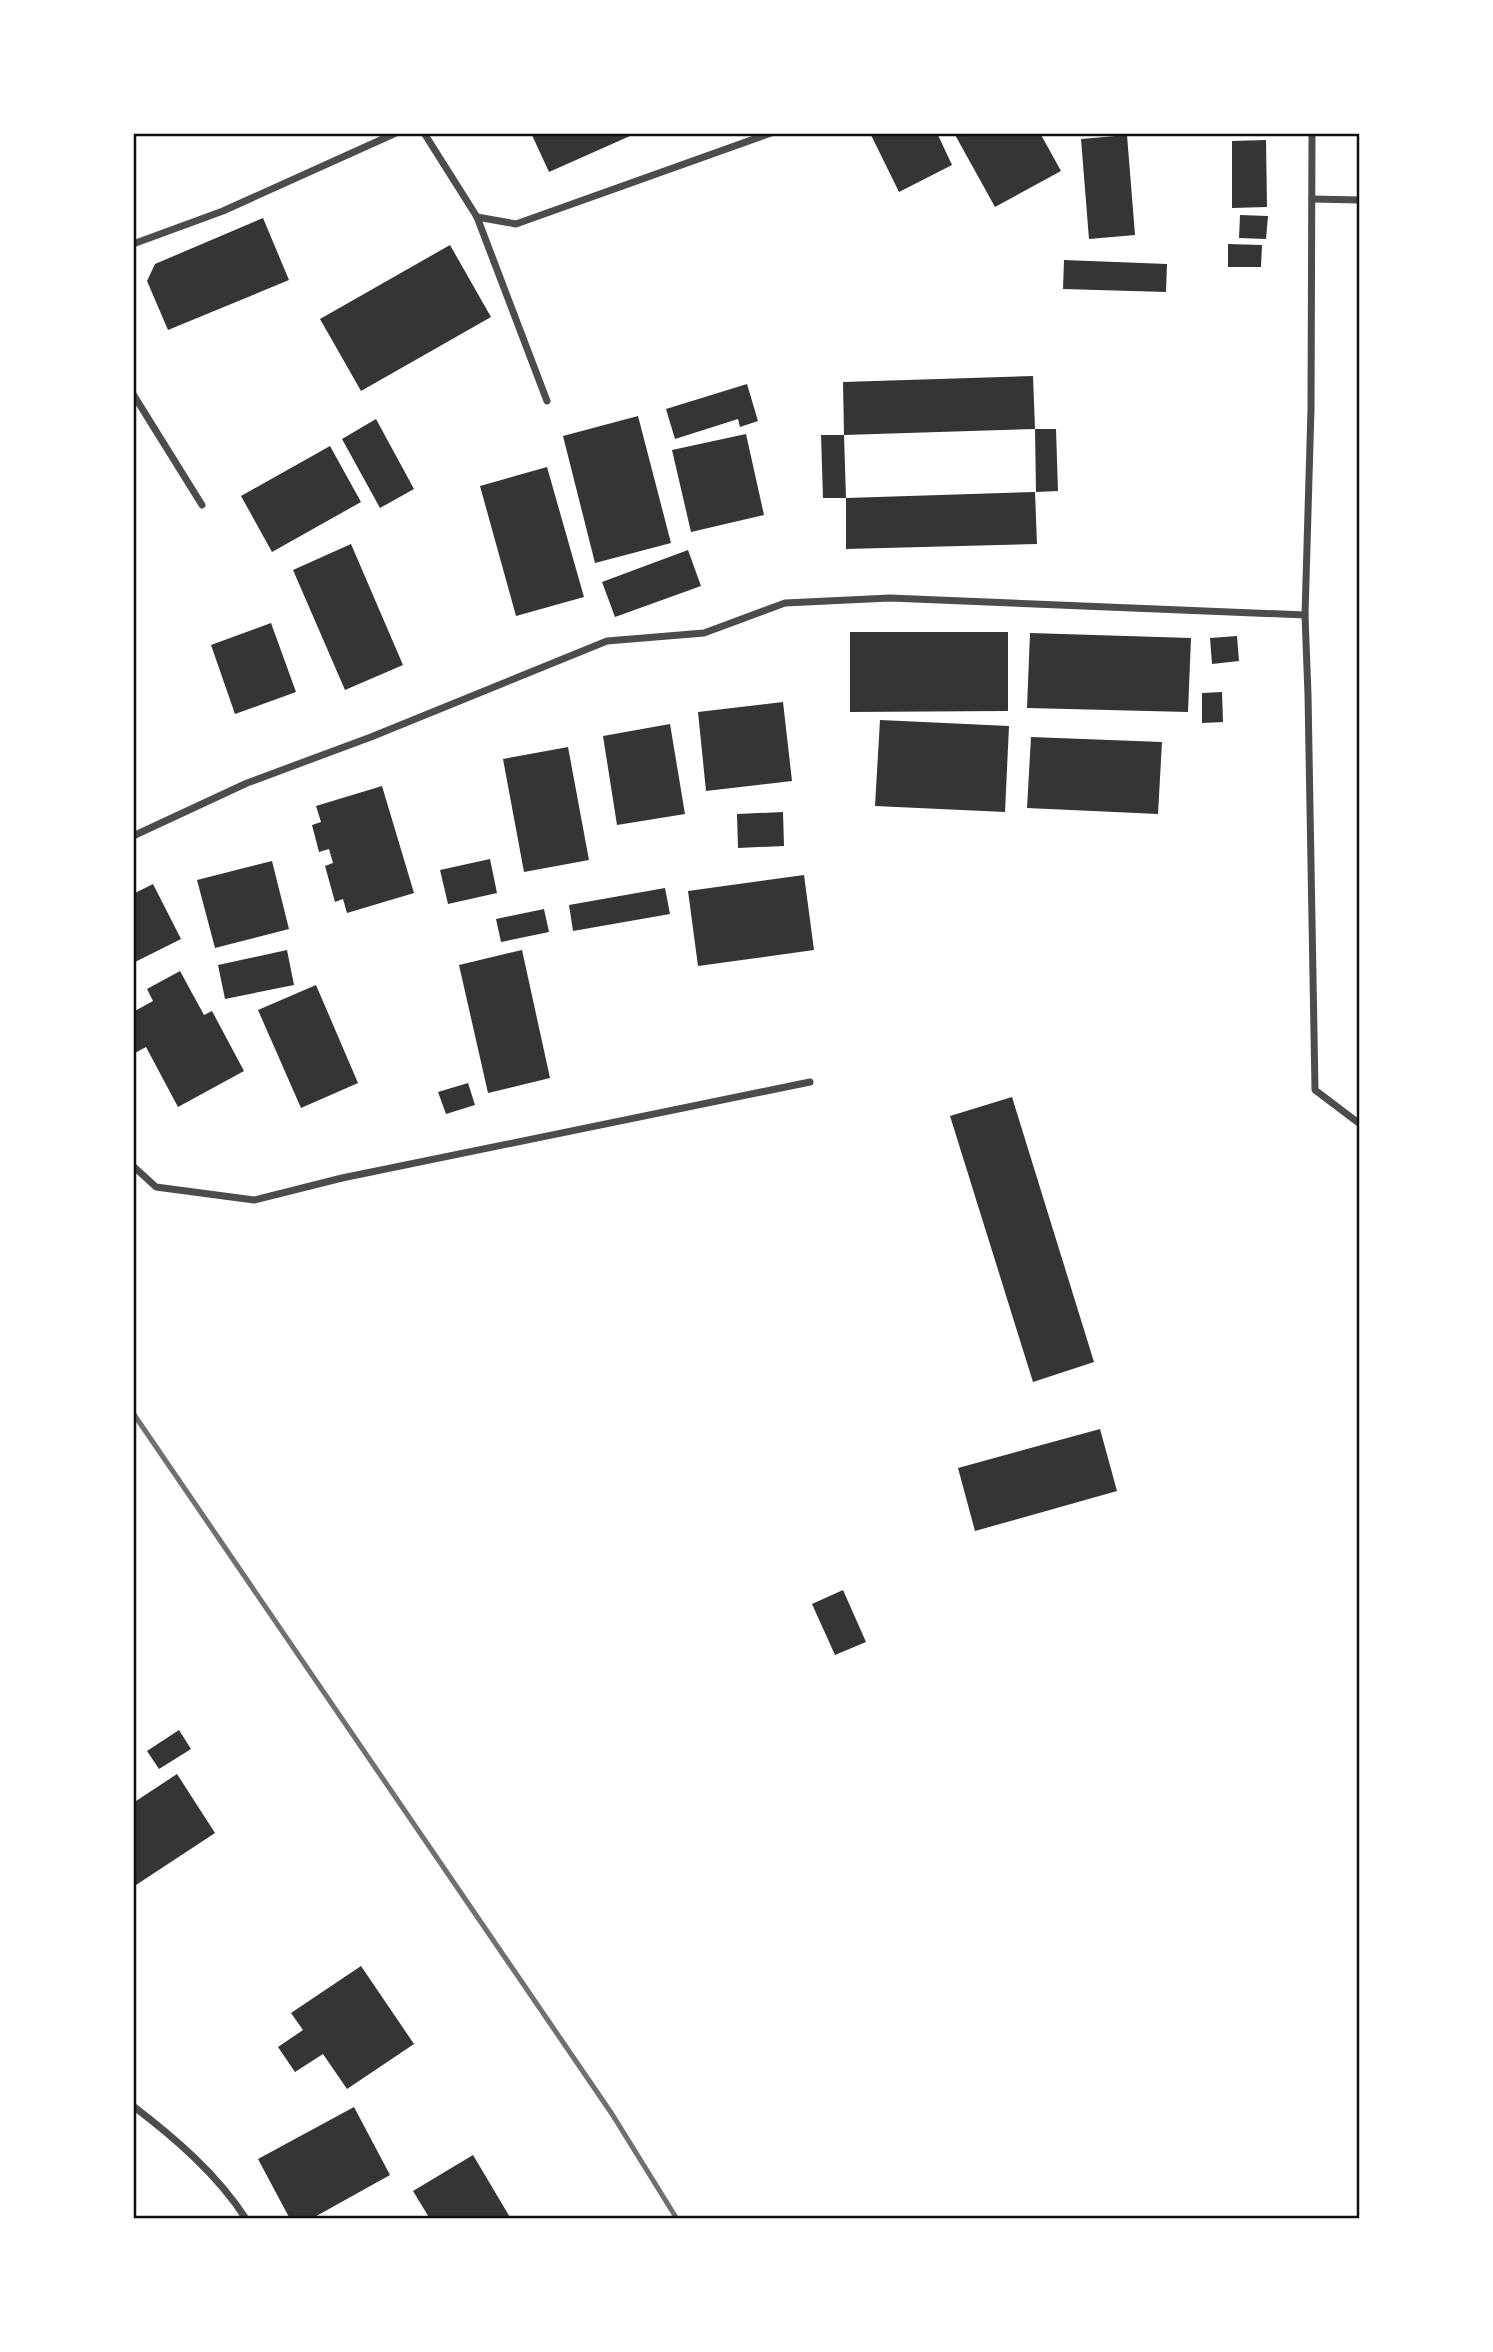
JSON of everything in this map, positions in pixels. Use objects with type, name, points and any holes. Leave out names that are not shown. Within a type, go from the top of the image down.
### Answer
[{"type":"street","points":[[133,244],[223,211],[396,133]]},
{"type":"street","points":[[425,133],[477,217],[547,401]]},
{"type":"street","points":[[477,217],[516,224],[771,133]]},
{"type":"street","points":[[1312,133],[1311,409],[1304,615],[1308,695],[1315,1090],[1360,1124]]},
{"type":"street","points":[[1312,199],[1360,200]]},
{"type":"street","points":[[133,394],[202,505]]},
{"type":"street","points":[[133,836],[247,783],[371,737],[607,640],[704,633],[785,603],[890,598],[1304,615]]},
{"type":"street","points":[[133,1166],[156,1187],[254,1200],[342,1178],[810,1082]]},
{"type":"street","points":[[133,2106],[162,2128],[230,2194],[246,2219]]},
{"type":"building","points":[[531,133],[629,133],[630,136],[549,172]]},
{"type":"building","points":[[870,133],[937,133],[952,165],[899,192]]},
{"type":"building","points":[[954,133],[1040,133],[1061,171],[995,207]]},
{"type":"building","points":[[1127,135],[1135,235],[1089,239],[1081,139]]},
{"type":"building","points":[[1266,140],[1267,207],[1232,208],[1232,141]]},
{"type":"building","points":[[1240,215],[1268,216],[1266,239],[1239,238]]},
{"type":"building","points":[[263,218],[289,280],[168,330],[147,281],[155,264]]},
{"type":"building","points":[[1228,244],[1262,245],[1261,267],[1228,267]]},
{"type":"building","points":[[450,245],[491,317],[361,391],[320,319]]},
{"type":"building","points":[[1064,260],[1167,264],[1166,292],[1063,289]]},
{"type":"building","points":[[1033,376],[1035,429],[844,435],[843,382]]},
{"type":"building","points":[[747,384],[758,421],[740,427],[738,419],[675,439],[666,409]]},
{"type":"building","points":[[638,416],[671,543],[595,563],[563,436]]},
{"type":"building","points":[[376,419],[414,489],[380,508],[342,439]]},
{"type":"building","points":[[1035,429],[1056,429],[1058,491],[1036,492]]},
{"type":"building","points":[[746,434],[764,515],[691,532],[672,450]]},
{"type":"building","points":[[821,435],[844,435],[846,498],[823,498]]},
{"type":"building","points":[[330,446],[361,502],[272,552],[241,496]]},
{"type":"building","points":[[547,467],[584,597],[516,616],[480,486]]},
{"type":"building","points":[[1035,492],[1037,544],[846,549],[846,498]]},
{"type":"building","points":[[351,544],[403,665],[345,690],[293,570]]},
{"type":"building","points":[[688,550],[701,586],[615,617],[602,582]]},
{"type":"building","points":[[271,623],[296,692],[235,714],[211,645]]},
{"type":"building","points":[[850,632],[1008,632],[1008,711],[850,712]]},
{"type":"building","points":[[1030,633],[1191,638],[1188,712],[1027,708]]},
{"type":"building","points":[[1237,636],[1239,661],[1212,664],[1210,638]]},
{"type":"building","points":[[1222,692],[1223,722],[1202,723],[1202,693]]},
{"type":"building","points":[[783,702],[792,781],[706,791],[698,712]]},
{"type":"building","points":[[880,720],[1009,726],[1005,812],[875,806]]},
{"type":"building","points":[[670,724],[685,814],[617,825],[603,736]]},
{"type":"building","points":[[1031,737],[1162,742],[1158,814],[1027,808]]},
{"type":"building","points":[[568,747],[589,860],[524,872],[503,759]]},
{"type":"building","points":[[382,786],[414,893],[347,913],[343,899],[335,902],[325,866],[333,863],[329,849],[319,852],[312,825],[321,822],[316,806]]},
{"type":"building","points":[[783,812],[784,846],[738,848],[737,814]]},
{"type":"building","points":[[490,859],[497,893],[448,904],[440,870]]},
{"type":"building","points":[[272,861],[289,929],[215,948],[197,880]]},
{"type":"building","points":[[804,875],[814,950],[698,966],[688,891]]},
{"type":"building","points":[[153,884],[181,939],[133,963],[133,894]]},
{"type":"building","points":[[665,888],[670,914],[573,931],[569,905]]},
{"type":"building","points":[[544,909],[549,932],[501,942],[496,919]]},
{"type":"building","points":[[287,950],[294,985],[225,999],[218,965]]},
{"type":"building","points":[[522,950],[550,1078],[488,1093],[459,965]]},
{"type":"building","points":[[180,971],[204,1015],[212,1011],[244,1071],[178,1107],[146,1047],[133,1054],[133,1012],[153,1001],[147,989]]},
{"type":"building","points":[[316,985],[358,1083],[301,1108],[258,1010]]},
{"type":"building","points":[[468,1083],[475,1105],[446,1114],[438,1092]]},
{"type":"building","points":[[1012,1097],[1094,1362],[1033,1382],[950,1116]]},
{"type":"building","points":[[1100,1429],[1117,1491],[975,1531],[958,1468]]},
{"type":"building","points":[[843,1590],[866,1642],[835,1655],[812,1604]]},
{"type":"building","points":[[179,1730],[191,1749],[159,1769],[147,1751]]},
{"type":"building","points":[[177,1774],[215,1833],[133,1887],[133,1803]]},
{"type":"building","points":[[361,1966],[414,2044],[347,2089],[323,2054],[295,2072],[278,2047],[303,2030],[291,2013]]},
{"type":"building","points":[[354,2107],[390,2175],[311,2219],[290,2219],[258,2159]]},
{"type":"building","points":[[473,2155],[511,2219],[430,2219],[413,2191]]},
{"type":"railway","points":[[133,1413],[612,2114],[677,2219]]}]
